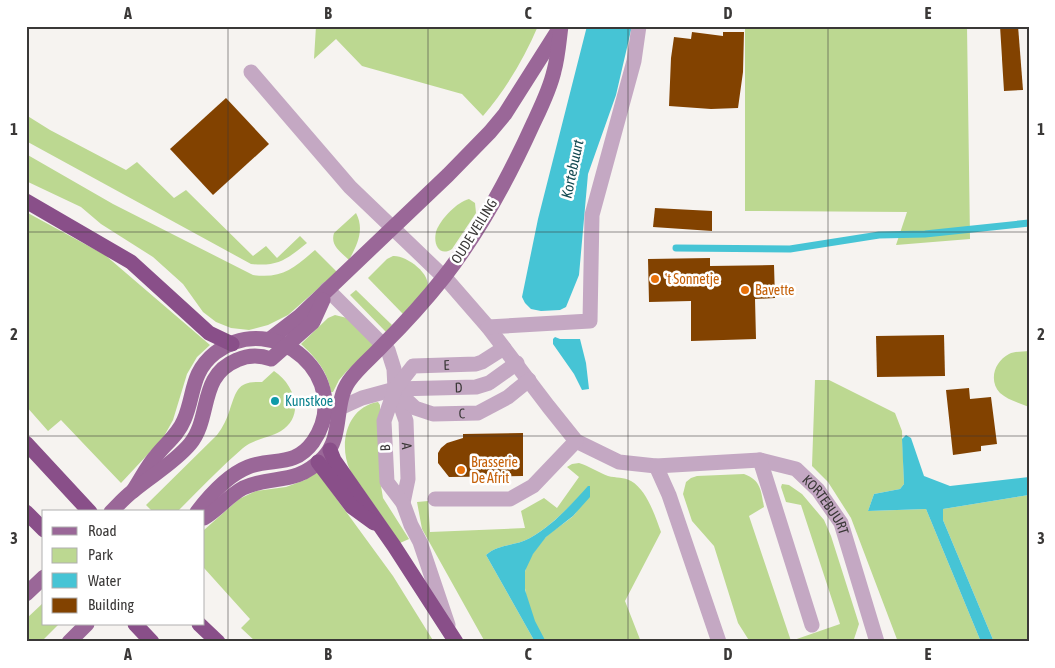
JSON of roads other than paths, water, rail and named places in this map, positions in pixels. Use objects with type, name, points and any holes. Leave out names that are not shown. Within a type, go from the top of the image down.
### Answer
[{"type":"highway","points":[[26,201],[131,262],[209,333],[232,344]]},
{"type":"highway","points":[[26,443],[88,510]]},
{"type":"highway","points":[[330,450],[334,460],[382,528],[454,638]]},
{"type":"highway","points":[[318,462],[352,507],[382,528]]},
{"type":"highway","points":[[26,512],[42,528]]},
{"type":"highway","points":[[137,626],[152,642]]},
{"type":"highway","points":[[201,626],[218,642]]},
{"type":"main road","name":"OUDE VEILING","points":[[270,339],[300,316],[448,175],[490,132],[506,114],[561,26]]},
{"type":"main road","name":"OUDE VEILING","points":[[330,450],[335,437],[340,408],[348,382],[444,277],[486,213],[519,155],[543,102],[554,71],[561,26]]},
{"type":"main road","name":"OUDE VEILING","points":[[133,491],[165,467],[194,438],[201,423],[209,389],[221,370],[241,358],[256,356],[271,359],[312,322],[327,289]]},
{"type":"main road","points":[[113,510],[133,491],[156,456],[174,437],[183,422],[194,380],[207,360],[214,354],[242,340],[270,339],[286,345],[306,360],[316,374],[322,389],[324,415],[318,433],[312,442],[294,458],[258,464],[244,469],[222,485],[199,510]]},
{"type":"main road","points":[[312,442],[313,453],[318,462]]},
{"type":"main road","points":[[205,517],[213,513],[226,500],[247,487],[291,478],[308,471],[330,450]]},
{"type":"main road","points":[[26,594],[42,579]]},
{"type":"main road","points":[[70,641],[86,626]]},
{"type":"street","points":[[488,327],[590,320],[592,215],[634,61],[639,26]]},
{"type":"street","name":"KORTEBUURT","points":[[251,72],[332,168],[444,277],[517,363],[576,441],[619,462],[656,466],[760,460],[796,469],[818,490],[841,523],[877,642]]},
{"type":"street","points":[[327,289],[388,350],[394,369],[395,389]]},
{"type":"street","name":"E","points":[[395,389],[413,366],[476,364],[504,348]]},
{"type":"street","name":"D","points":[[340,408],[362,398],[395,389],[476,387],[489,384],[517,363]]},
{"type":"street","name":"C","points":[[395,389],[418,410],[432,414],[478,413],[508,397],[529,380]]},
{"type":"street","name":"B","points":[[395,389],[384,422],[387,482],[403,503],[420,542],[454,638]]},
{"type":"street","name":"A","points":[[395,389],[406,421],[408,479],[403,503]]},
{"type":"street","points":[[435,499],[510,499],[533,486],[576,441]]},
{"type":"street","points":[[760,460],[812,625]]},
{"type":"street","points":[[656,466],[668,495],[719,642]]},
{"type":"water","name":"Kortebuurt","points":[[587,26],[632,26],[616,95],[588,174],[579,275],[566,307],[560,310],[541,311],[531,309],[522,297],[538,219]]},
{"type":"water","points":[[555,337],[560,339],[580,339],[586,363],[589,389],[582,390],[574,374],[553,344]]},
{"type":"water","points":[[906,435],[911,438],[924,476],[950,486],[1029,477],[1029,495],[943,509],[943,520],[994,642],[981,642],[926,509],[868,511],[874,494],[900,489],[904,484],[902,439]]},
{"type":"water","points":[[590,486],[590,497],[573,516],[546,537],[533,554],[525,571],[525,590],[535,621],[546,642],[535,642],[486,555],[496,549],[525,541],[538,533],[561,515]]},
{"type":"waterway","points":[[676,248],[790,249],[879,235],[925,234],[1029,223]]},
{"type":"place","name":"'t Sonnetje","points":[[655,279]]},
{"type":"place","name":"Bavette","points":[[745,290]]},
{"type":"place","name":"Kunstkoe","points":[[275,401]]},
{"type":"place","name":"Brasserie De Afrit","points":[[461,470]]}]
